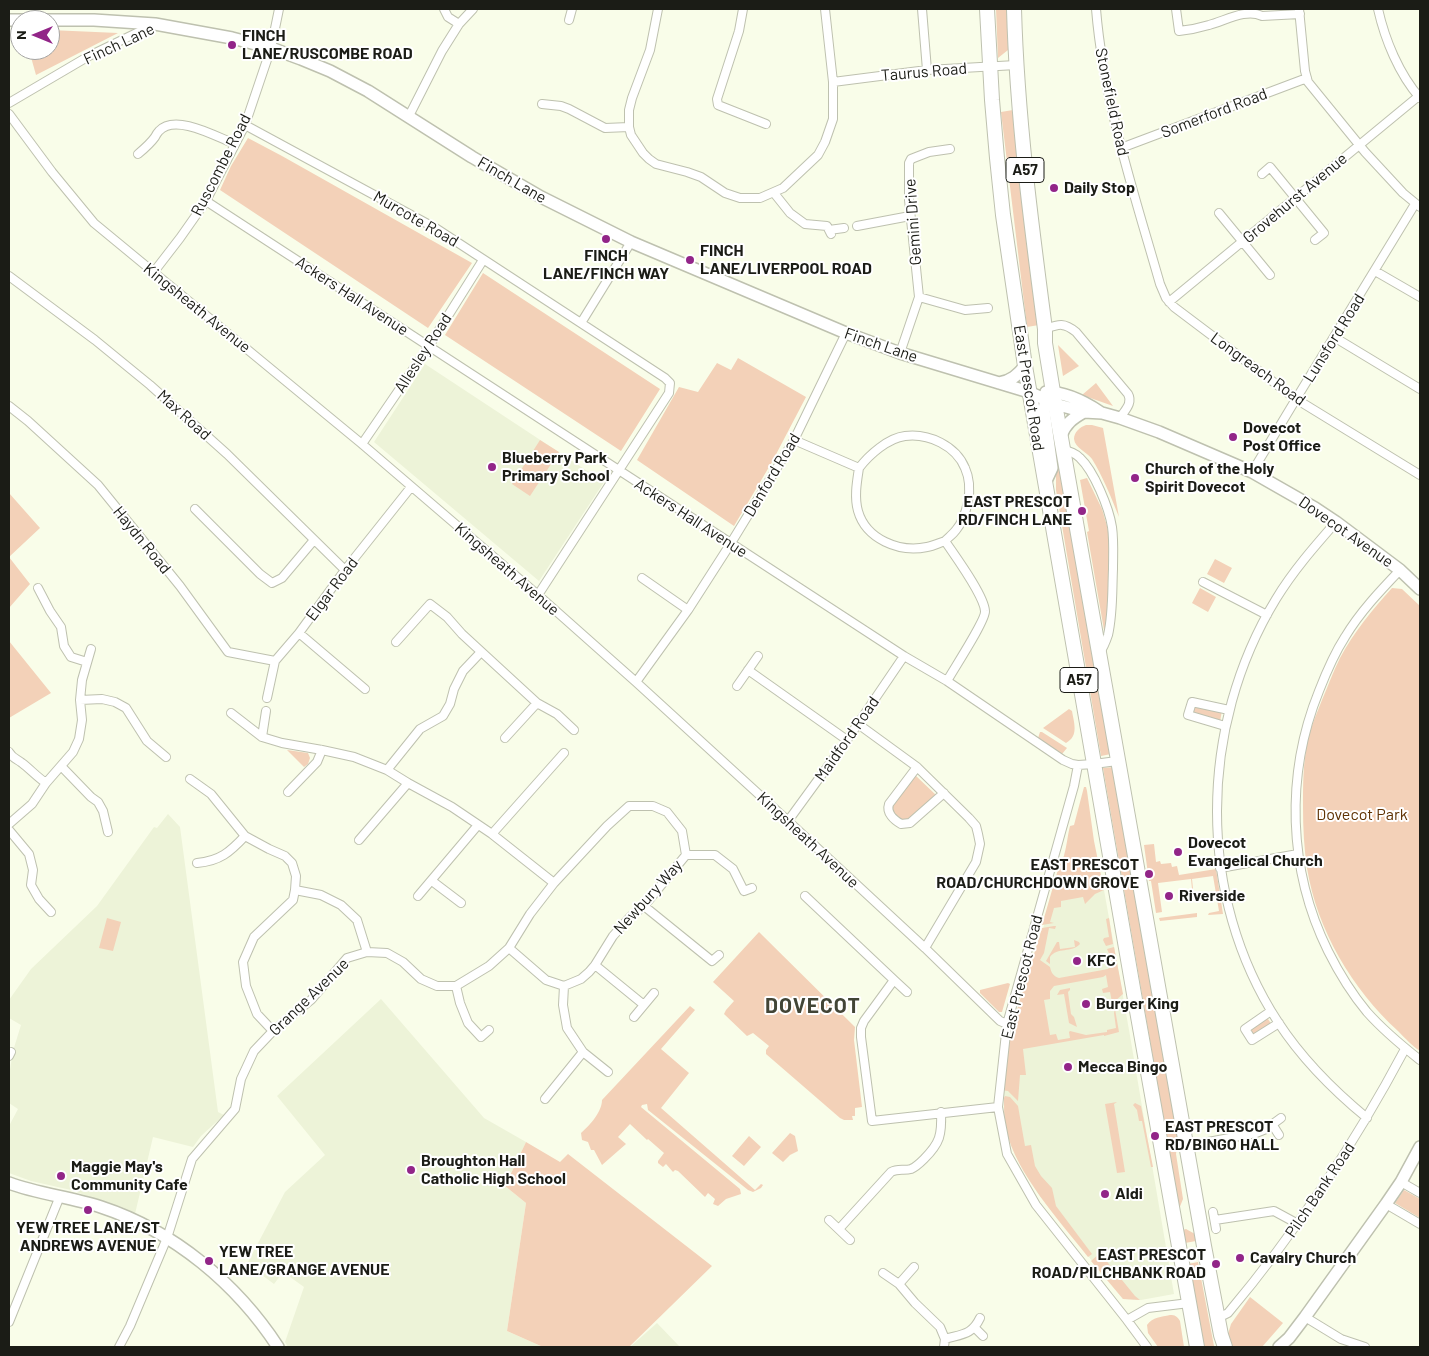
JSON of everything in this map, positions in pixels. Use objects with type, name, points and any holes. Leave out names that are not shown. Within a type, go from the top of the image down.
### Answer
[{"type":"highway","name":"East Prescot Road","points":[[987,9],[999,177],[1029,392],[1197,1347]]},
{"type":"highway","name":"East Prescot Road","points":[[1014,9],[1016,65],[1025,164],[1045,330],[1051,398],[1062,443],[1217,1317],[1225,1347]]},
{"type":"street","name":"Ruscombe Road","points":[[153,273],[206,201],[245,125],[271,48],[279,9]]},
{"type":"street","points":[[444,9],[448,17],[459,24]]},
{"type":"street","points":[[409,116],[442,51],[459,24],[473,9]]},
{"type":"street","points":[[568,20],[572,9]]},
{"type":"street","points":[[658,9],[650,50],[629,110],[631,136],[649,159],[656,164],[687,172],[701,178],[732,197],[740,198],[760,198],[783,188],[818,155],[825,142],[833,119],[834,82],[825,9]]},
{"type":"street","points":[[743,9],[717,99],[718,106],[766,124]]},
{"type":"street","points":[[922,9],[927,70]]},
{"type":"street","name":"Stonefield Road","points":[[1096,9],[1104,73],[1120,148],[1160,284],[1172,305]]},
{"type":"street","points":[[1176,9],[1179,32],[1212,24],[1235,15],[1258,14],[1262,16],[1300,12],[1305,71],[1310,85],[1359,145],[1403,193],[1418,206]]},
{"type":"street","points":[[1378,9],[1395,58],[1408,82],[1420,96]]},
{"type":"street","points":[[9,20],[94,20],[155,24]]},
{"type":"street","name":"Finch Lane","points":[[9,103],[89,56],[155,24],[232,38],[271,48],[330,71],[368,91],[472,157],[541,197],[631,242],[846,333],[900,353],[1051,398]]},
{"type":"street","name":"Taurus Road","points":[[834,82],[927,70],[1016,65]]},
{"type":"street","name":"Somerford Road","points":[[1120,148],[1307,78]]},
{"type":"street","name":"Grovehurst Avenue","points":[[1172,305],[1242,242],[1420,96]]},
{"type":"street","points":[[542,104],[569,109],[605,128],[629,127]]},
{"type":"street","name":"Kingsheath Avenue","points":[[9,114],[52,172],[94,223],[362,444],[538,595],[788,821],[925,948],[1000,1021],[1007,1024]]},
{"type":"street","points":[[138,154],[159,131],[167,126],[178,124],[195,127],[235,144]]},
{"type":"street","name":"Murcote Road","points":[[245,125],[437,229],[665,378],[670,383],[669,393],[619,471]]},
{"type":"street","name":"Gemini Drive","points":[[900,353],[919,297],[910,216],[908,184],[910,160],[929,152],[950,149]]},
{"type":"street","points":[[1262,174],[1270,167],[1324,233],[1315,240]]},
{"type":"street","points":[[774,193],[790,214],[804,224],[828,226],[830,232],[844,228]]},
{"type":"street","name":"Ackers Hall Avenue","points":[[206,201],[731,544],[904,656],[947,681],[1063,760],[1078,765]]},
{"type":"street","name":"Lunsford Road","points":[[1252,472],[1375,271],[1418,206]]},
{"type":"street","points":[[1219,212],[1270,275]]},
{"type":"street","points":[[857,226],[910,216]]},
{"type":"street","points":[[581,323],[631,242]]},
{"type":"street","name":"Allesley Road","points":[[362,444],[429,346],[484,260]]},
{"type":"street","points":[[1375,271],[1420,297]]},
{"type":"street","name":"Max Road","points":[[9,276],[95,340],[150,386],[227,454],[346,570]]},
{"type":"street","points":[[919,297],[966,310],[988,308]]},
{"type":"street","name":"Longreach Road","points":[[1172,305],[1296,399],[1420,475]]},
{"type":"street","points":[[1045,330],[1063,324],[1076,332],[1128,394],[1130,402],[1120,418]]},
{"type":"street","name":"Denford Road","points":[[636,682],[688,610],[731,544],[794,440],[846,333]]},
{"type":"street","points":[[1334,337],[1420,389]]},
{"type":"street","points":[[1000,383],[1012,379],[1025,366]]},
{"type":"street","points":[[1045,483],[1052,468],[1044,410],[1051,398]]},
{"type":"street","name":"Dovecot Avenue","points":[[1051,398],[1084,412],[1102,413],[1159,432],[1252,472],[1336,522],[1400,570],[1420,589]]},
{"type":"street","name":"Dovecot Avenue","points":[[1051,398],[1086,403],[1102,413]]},
{"type":"street","name":"Haydn Road","points":[[9,406],[98,485],[180,586],[228,652],[275,661]]},
{"type":"street","points":[[1062,443],[1064,429],[1068,423],[1084,412]]},
{"type":"street","points":[[904,436],[923,436],[937,440],[954,451],[966,468],[970,489],[966,512],[957,528],[945,540],[927,547],[898,547],[875,536],[866,526],[858,511],[856,498],[857,479],[860,468],[867,457],[878,449],[904,436]]},
{"type":"street","points":[[794,440],[860,468]]},
{"type":"street","name":"East Prescot Road","points":[[1062,443],[1085,463],[1103,497],[1112,527],[1110,623],[1106,641],[1099,654]]},
{"type":"street","points":[[538,595],[619,471]]},
{"type":"street","name":"Elgar Road","points":[[267,698],[275,661],[411,487]]},
{"type":"street","points":[[195,510],[260,574],[272,583],[282,578],[314,540]]},
{"type":"street","points":[[1336,522],[1290,577],[1267,614],[1245,661],[1229,710],[1219,765],[1216,801],[1218,850],[1227,903],[1243,954],[1271,1011],[1306,1060],[1322,1078],[1367,1118]]},
{"type":"street","points":[[945,540],[982,598],[986,612],[947,681]]},
{"type":"street","points":[[1400,570],[1366,608],[1345,636],[1335,653],[1310,712],[1299,758],[1295,820],[1303,884],[1311,911],[1337,968],[1366,1010],[1420,1060]]},
{"type":"street","points":[[642,578],[688,610]]},
{"type":"street","points":[[1203,582],[1267,614]]},
{"type":"street","points":[[38,588],[60,626],[64,646],[71,657],[87,662]]},
{"type":"street","points":[[396,642],[430,604],[447,617],[462,634],[537,703],[557,714],[574,730]]},
{"type":"street","points":[[298,633],[365,690]]},
{"type":"street","points":[[9,824],[32,804],[46,783],[73,752],[80,739],[82,680],[91,650]]},
{"type":"street","points":[[388,770],[420,729],[443,716],[450,704],[454,689],[463,671],[481,652]]},
{"type":"street","points":[[736,686],[758,656]]},
{"type":"street","name":"Maidford Road","points":[[788,821],[847,740],[904,656]]},
{"type":"street","points":[[748,670],[847,740]]},
{"type":"street","points":[[80,700],[102,699],[115,702],[126,708],[147,741],[166,757]]},
{"type":"street","points":[[1225,726],[1188,715],[1192,702],[1229,710]]},
{"type":"street","points":[[505,738],[537,703]]},
{"type":"street","points":[[262,737],[266,711]]},
{"type":"street","points":[[231,713],[262,737],[282,743],[354,757],[388,770],[408,783],[452,806],[492,834],[554,883],[530,914],[509,948],[489,966],[456,986],[460,1004],[468,1023],[481,1037],[489,1030]]},
{"type":"street","points":[[858,724],[917,767],[976,826],[980,844],[971,871],[925,948]]},
{"type":"street","points":[[288,792],[317,762],[322,750]]},
{"type":"street","points":[[9,752],[10,755],[46,783]]},
{"type":"street","points":[[492,834],[564,753]]},
{"type":"street","points":[[1078,765],[1117,761]]},
{"type":"street","name":"East Prescot Road","points":[[1078,765],[1074,786],[1007,1024],[998,1107],[1007,1154],[1036,1205],[1147,1347]]},
{"type":"street","points":[[61,766],[98,802],[103,811],[108,832]]},
{"type":"street","points":[[917,767],[889,804],[889,813],[898,822],[901,824],[910,823],[944,793]]},
{"type":"street","points":[[190,778],[211,794],[245,836],[268,849],[286,856],[292,863],[296,876],[293,900],[254,937],[243,962],[246,986],[256,1014],[273,1031]]},
{"type":"street","points":[[359,840],[408,783]]},
{"type":"street","name":"Newbury Way","points":[[554,883],[607,826],[629,806],[653,806],[666,812],[682,831],[686,856],[644,906],[630,917],[613,936],[595,965],[581,979],[564,986]]},
{"type":"street","points":[[418,896],[478,825]]},
{"type":"street","points":[[9,830],[29,854],[33,870],[31,885],[39,899],[51,912]]},
{"type":"street","points":[[197,863],[210,862],[230,852],[245,836]]},
{"type":"street","points":[[1220,868],[1298,854]]},
{"type":"street","points":[[686,856],[715,855],[733,869],[744,891],[752,888]]},
{"type":"street","points":[[432,881],[461,903]]},
{"type":"street","points":[[295,890],[321,895],[341,905],[357,920],[367,952]]},
{"type":"street","points":[[805,896],[892,983],[907,992]]},
{"type":"street","points":[[644,906],[712,962],[719,955]]},
{"type":"street","points":[[509,948],[546,980],[564,986],[563,1005],[567,1028],[583,1052],[608,1072]]},
{"type":"street","name":"Grange Avenue","points":[[119,1347],[130,1326],[167,1238],[192,1159],[234,1109],[241,1079],[254,1050],[273,1031],[311,1000],[347,958],[367,952],[387,953],[403,962],[421,978],[437,986],[456,986]]},
{"type":"street","points":[[595,965],[644,1005]]},
{"type":"street","points":[[892,983],[861,1028],[872,1121],[998,1107]]},
{"type":"street","points":[[634,1017],[654,994]]},
{"type":"street","points":[[1271,1011],[1245,1029],[1252,1040],[1279,1023]]},
{"type":"street","name":"Pilch Bank Road","points":[[1217,1317],[1228,1313],[1298,1224],[1367,1118],[1405,1048]]},
{"type":"street","points":[[545,1099],[583,1052]]},
{"type":"street","points":[[839,1229],[891,1172],[895,1170],[908,1170],[914,1167],[932,1151],[941,1135],[941,1112]]},
{"type":"street","points":[[1187,1146],[1256,1133],[1281,1118]]},
{"type":"street","points":[[1272,1124],[1279,1135]]},
{"type":"street","points":[[1279,1347],[1286,1343],[1386,1204],[1401,1182],[1420,1147]]},
{"type":"street","points":[[1401,1182],[1420,1193]]},
{"type":"street","points":[[9,1183],[101,1207],[123,1215],[167,1238],[210,1270],[232,1290],[252,1312],[278,1347]]},
{"type":"street","points":[[9,1322],[60,1196]]},
{"type":"street","points":[[1386,1204],[1420,1224]]},
{"type":"street","points":[[1216,1229],[1214,1216],[1274,1211],[1298,1224]]},
{"type":"street","points":[[829,1220],[850,1240]]},
{"type":"street","points":[[899,1284],[914,1267]]},
{"type":"street","points":[[882,1273],[899,1284],[915,1303],[940,1327],[945,1343],[975,1328],[980,1318]]},
{"type":"street","points":[[1127,1320],[1148,1308],[1189,1304]]},
{"type":"street","points":[[1305,1317],[1341,1339],[1366,1347]]},
{"type":"street","points":[[975,1328],[983,1336]]},
{"type":"shaded area","name":"Blueberry Park Primary School","points":[[425,364],[604,482],[539,581],[374,442]]},
{"type":"shaded area","points":[[168,814],[180,827],[218,1112],[224,1115],[201,1136],[193,1147],[153,1137],[135,1214],[71,1190],[31,1181],[9,1173],[9,1126],[18,1109],[9,1103],[9,1075],[13,1051],[21,1025],[9,1018],[9,1000],[31,969],[97,906],[154,827],[157,828]]},
{"type":"shaded area","points":[[1104,890],[1174,1294],[1141,1300],[1123,1299],[1037,1192],[1009,1139],[1004,1120],[1004,1087],[1019,1008],[1051,902]]},
{"type":"shaded area","name":"Broughton Hall Catholic High School","points":[[381,999],[484,1118],[526,1142],[505,1186],[526,1203],[507,1331],[543,1347],[288,1347],[285,1342],[304,1287],[283,1272],[274,1284],[247,1264],[285,1192],[325,1155],[277,1096]]},
{"type":"shaded area","points":[[657,1323],[680,1347],[630,1347]]},
{"type":"green space","points":[[996,9],[1007,9],[1008,50],[998,58]]},
{"type":"green space","points":[[60,30],[118,33],[36,75],[32,60],[60,60]]},
{"type":"green space","points":[[1013,110],[1039,325],[1027,327],[1001,112]]},
{"type":"green space","points":[[248,138],[472,263],[428,328],[220,190],[231,166]]},
{"type":"green space","points":[[483,273],[660,389],[621,451],[445,335]]},
{"type":"green space","points":[[1058,345],[1079,366],[1063,376]]},
{"type":"green space","points":[[738,358],[806,397],[772,462],[734,526],[637,460],[679,387],[698,392],[717,363],[731,370]]},
{"type":"green space","points":[[1096,383],[1113,406],[1082,395]]},
{"type":"green space","points":[[1086,425],[1103,428],[1119,517],[1092,459],[1075,442],[1074,436],[1076,432]]},
{"type":"green space","points":[[540,440],[559,452],[530,496],[512,484]]},
{"type":"green space","points":[[1060,468],[1111,754],[1101,756],[1056,490],[1056,470]]},
{"type":"green space","points":[[1087,478],[1102,509],[1110,543],[1107,629],[1104,630],[1080,480]]},
{"type":"green space","points":[[9,493],[40,528],[9,557]]},
{"type":"green space","points":[[9,557],[30,584],[9,608]]},
{"type":"green space","points":[[1215,559],[1232,568],[1224,583],[1207,574]]},
{"type":"green space","points":[[1200,588],[1216,597],[1208,612],[1192,603]]},
{"type":"green space","name":"Dovecot Park","points":[[1392,588],[1402,589],[1420,606],[1420,1051],[1366,997],[1339,957],[1319,914],[1312,891],[1307,868],[1304,838],[1304,765],[1312,724],[1335,668],[1345,649]]},
{"type":"green space","points":[[9,641],[51,693],[9,718]]},
{"type":"green space","points":[[1196,704],[1222,710],[1220,722],[1193,714]]},
{"type":"green space","points":[[1069,709],[1072,711],[1075,729],[1073,737],[1066,743],[1043,728]]},
{"type":"green space","points":[[1040,732],[1067,748],[1062,754],[1038,738]]},
{"type":"green space","points":[[287,750],[308,753],[310,758],[308,764],[304,767]]},
{"type":"green space","points":[[1114,767],[1178,1140],[1176,1154],[1183,1199],[1179,1209],[1103,768]]},
{"type":"green space","points":[[915,775],[936,795],[907,820],[901,820],[892,811],[893,805]]},
{"type":"green space","points":[[1084,787],[1086,787],[1087,791],[1094,841],[1104,890],[1095,894],[1085,904],[1083,897],[1061,901],[1061,907],[1054,908],[1050,922],[1054,923],[1042,925],[1059,866],[1065,853],[1070,826],[1074,825]]},
{"type":"green space","points":[[1154,844],[1156,862],[1160,861],[1161,864],[1171,863],[1172,867],[1177,866],[1179,875],[1216,869],[1223,914],[1208,915],[1209,913],[1219,911],[1213,876],[1192,879],[1194,898],[1200,898],[1193,899],[1191,879],[1158,883],[1162,912],[1156,913],[1144,845]]},
{"type":"green space","points":[[1197,913],[1197,917],[1160,921],[1159,918]]},
{"type":"green space","points":[[107,918],[121,922],[113,951],[99,948]]},
{"type":"green space","points":[[1109,918],[1113,944],[1106,946],[1103,940],[1109,937],[1106,919]]},
{"type":"green space","points":[[1056,926],[1055,929],[1049,928],[1044,953],[1040,960],[1050,967],[1054,975],[1059,978],[1108,969],[1112,962],[1107,949],[1114,947],[1123,994],[1112,1002],[1110,992],[1103,993],[1102,989],[1108,987],[1106,975],[1054,986],[1050,991],[1050,999],[1044,1000],[1050,1035],[1056,1034],[1058,1040],[1070,1038],[1070,1031],[1086,1035],[1107,1032],[1107,1030],[1116,1028],[1115,1009],[1119,1032],[1023,1049],[1026,1075],[1020,1075],[1018,1101],[1008,1091],[1001,1090],[1012,1026],[1042,928]]},
{"type":"green space","points":[[759,932],[855,1027],[854,1040],[862,1107],[855,1108],[855,1116],[852,1116],[853,1120],[840,1118],[766,1054],[769,1046],[753,1033],[747,1036],[724,1014],[734,1001],[713,982]]},
{"type":"green space","points":[[1074,940],[1080,944],[1077,947],[1053,954],[1050,957],[1050,964],[1046,961],[1057,942],[1059,942],[1060,949],[1075,947]]},
{"type":"green space","points":[[1010,984],[1002,1012],[999,1012],[980,993],[980,990]]},
{"type":"green space","points":[[1070,988],[1068,992],[1071,1014],[1077,1027],[1069,1023],[1064,994],[1057,995],[1060,990]]},
{"type":"green space","points":[[690,1006],[695,1010],[661,1049],[689,1073],[661,1108],[755,1190],[761,1184],[763,1185],[753,1192],[748,1190],[648,1110],[647,1104],[641,1107],[740,1189],[741,1194],[726,1199],[718,1206],[713,1204],[715,1199],[708,1193],[705,1197],[678,1171],[675,1170],[673,1172],[666,1164],[663,1167],[658,1163],[664,1153],[630,1124],[618,1137],[626,1144],[602,1165],[594,1150],[591,1150],[588,1142],[582,1140],[581,1133],[598,1114],[602,1100]]},
{"type":"green space","points":[[1266,1016],[1272,1025],[1255,1034],[1252,1033],[1250,1028]]},
{"type":"green space","points":[[1005,1096],[1010,1097],[1018,1106],[1025,1146],[1031,1145],[1035,1166],[1052,1188],[1056,1206],[1092,1254],[1088,1257],[1052,1213],[1019,1163],[1006,1129]]},
{"type":"green space","points":[[1117,1102],[1114,1104],[1125,1172],[1117,1173],[1105,1104]]},
{"type":"green space","points":[[1135,1103],[1141,1106],[1153,1167],[1151,1167],[1142,1121],[1139,1121],[1137,1110],[1133,1105]]},
{"type":"green space","points":[[790,1133],[795,1136],[798,1151],[790,1155],[783,1162],[772,1153]]},
{"type":"green space","points":[[749,1136],[761,1147],[744,1166],[732,1156]]},
{"type":"green space","points":[[526,1142],[560,1162],[568,1154],[712,1266],[629,1347],[543,1347],[507,1331],[526,1203],[505,1186]]},
{"type":"green space","points":[[1404,1190],[1420,1199],[1420,1218],[1395,1203]]},
{"type":"green space","points":[[1186,1229],[1195,1234],[1196,1241],[1185,1243],[1183,1230]]},
{"type":"green space","points":[[1100,1253],[1140,1300],[1123,1299],[1091,1261]]},
{"type":"green space","points":[[1198,1262],[1214,1346],[1203,1347],[1188,1264]]},
{"type":"green space","points":[[1250,1297],[1283,1323],[1262,1347],[1231,1347],[1228,1334],[1231,1324]]},
{"type":"green space","points":[[1170,1315],[1176,1316],[1180,1321],[1184,1347],[1158,1347],[1148,1333],[1147,1325],[1149,1322]]},
{"type":"place","name":"FINCH LANE/RUSCOMBE ROAD","points":[[232,45]]},
{"type":"place","name":"Daily Stop","points":[[1054,188]]},
{"type":"place","name":"FINCH LANE/FINCH WAY","points":[[606,239]]},
{"type":"place","name":"FINCH LANE/LIVERPOOL ROAD","points":[[690,260]]},
{"type":"place","name":"Dovecot Post Office","points":[[1233,437]]},
{"type":"place","name":"Blueberry Park Primary School","points":[[492,467]]},
{"type":"place","name":"Church of the Holy Spirit Dovecot","points":[[1135,478]]},
{"type":"place","name":"EAST PRESCOT RD/FINCH LANE","points":[[1082,511]]},
{"type":"place","name":"Dovecot Evangelical Church","points":[[1178,852]]},
{"type":"place","name":"EAST PRESCOT ROAD/CHURCHDOWN GROVE","points":[[1149,874]]},
{"type":"place","name":"Riverside","points":[[1169,896]]},
{"type":"place","name":"KFC","points":[[1077,961]]},
{"type":"place","name":"Burger King","points":[[1086,1004]]},
{"type":"place","name":"Mecca Bingo","points":[[1068,1067]]},
{"type":"place","name":"EAST PRESCOT RD/BINGO HALL","points":[[1155,1136]]},
{"type":"place","name":"Broughton Hall Catholic High School","points":[[411,1170]]},
{"type":"place","name":"Maggie May's Community Cafe","points":[[61,1176]]},
{"type":"place","name":"Aldi","points":[[1105,1194]]},
{"type":"place","name":"YEW TREE LANE/ST ANDREWS AVENUE","points":[[88,1210]]},
{"type":"place","name":"Cavalry Church","points":[[1240,1258]]},
{"type":"place","name":"YEW TREE LANE/GRANGE AVENUE","points":[[209,1261]]},
{"type":"place","name":"EAST PRESCOT ROAD/PILCHBANK ROAD","points":[[1216,1264]]},
{"type":"district","name":"DOVECOT","points":[[813,1006]]}]
